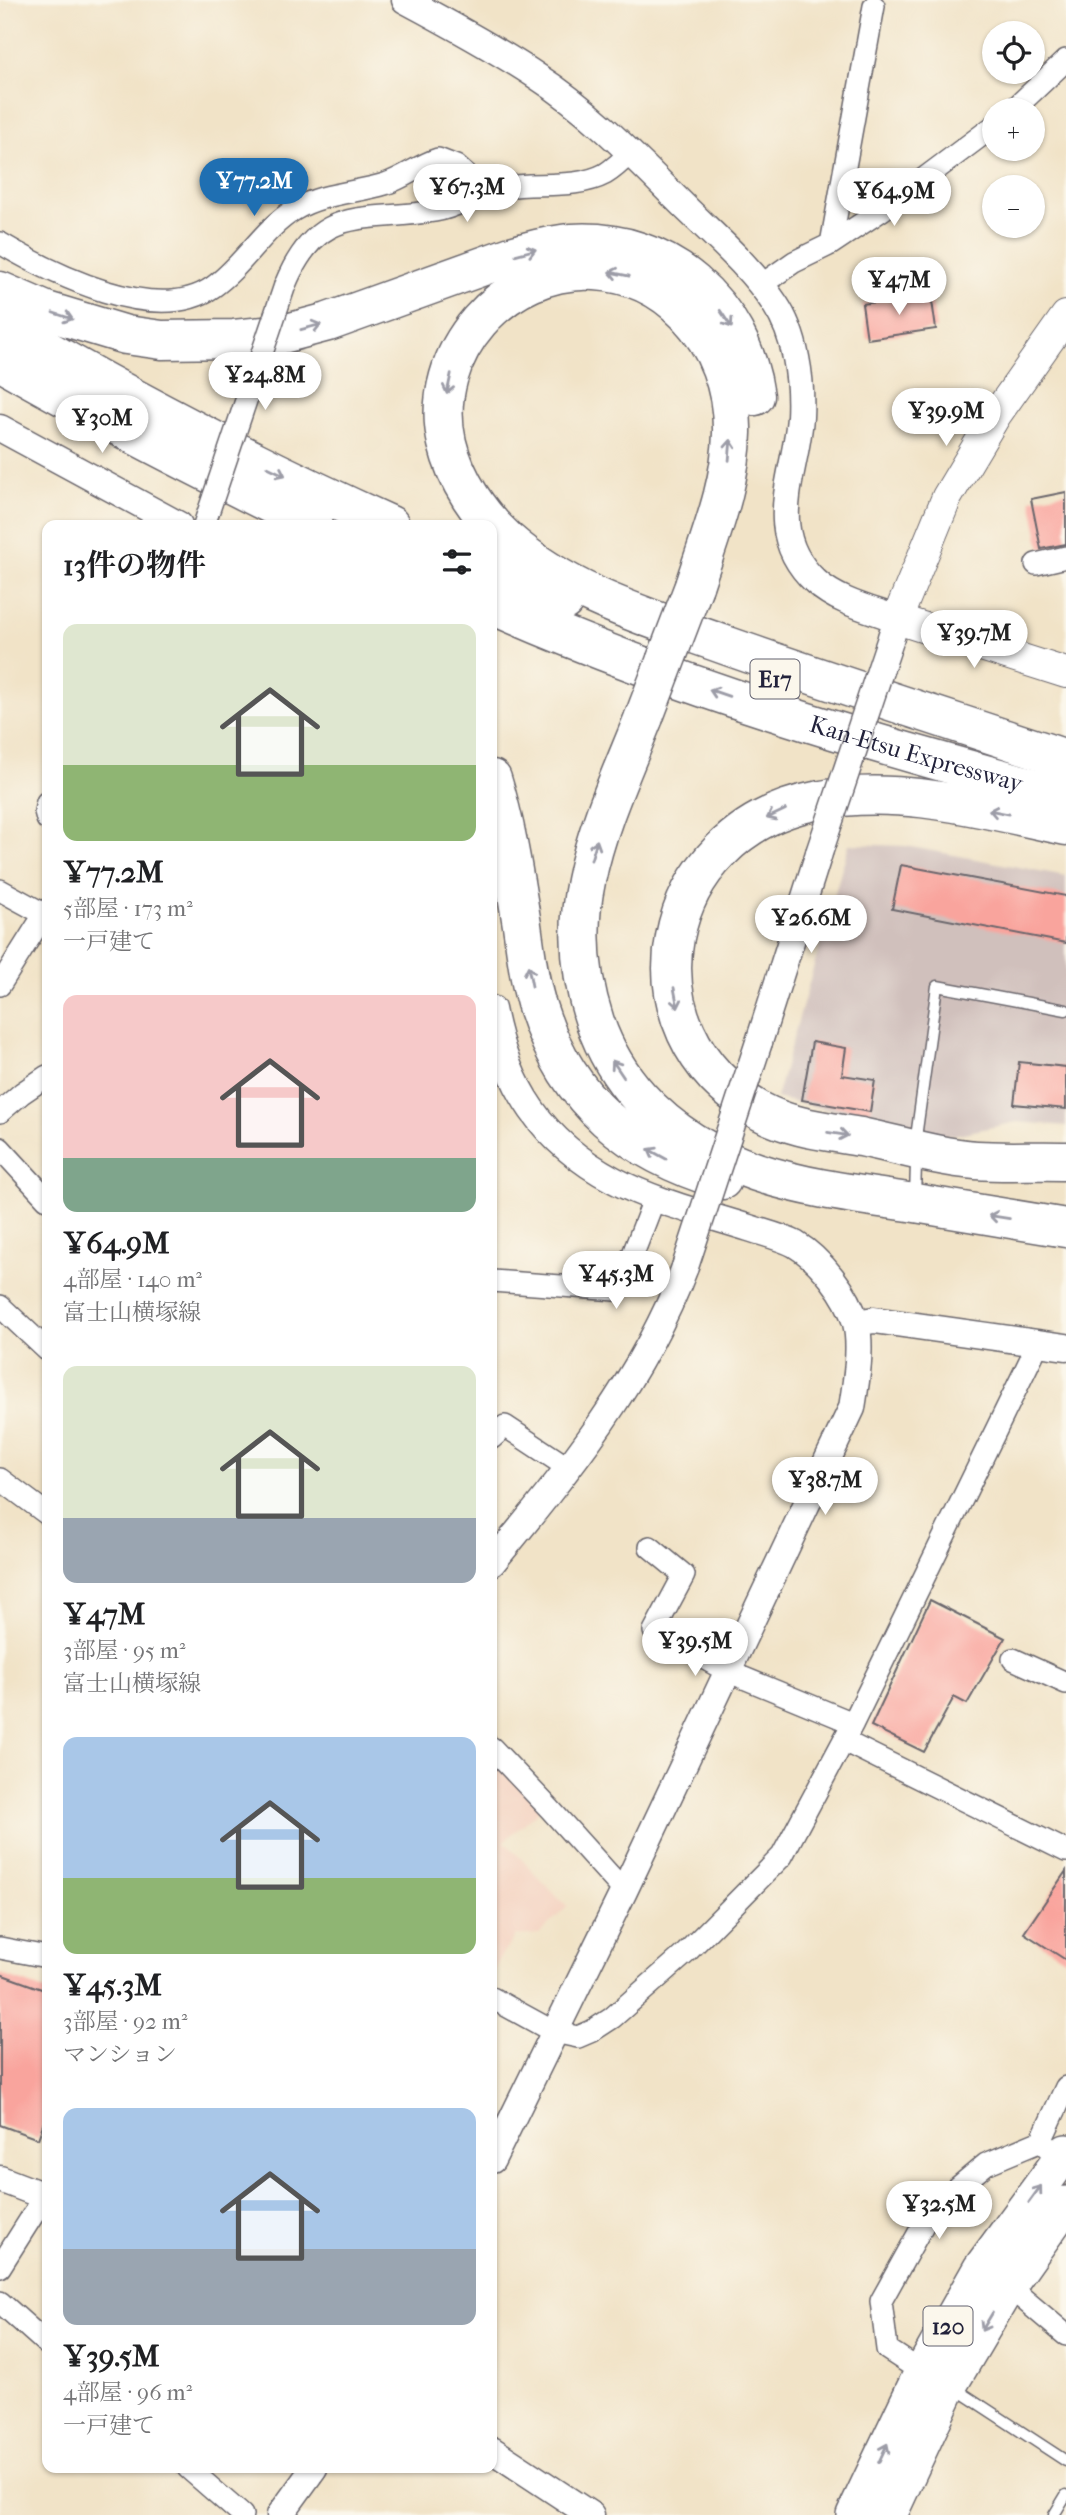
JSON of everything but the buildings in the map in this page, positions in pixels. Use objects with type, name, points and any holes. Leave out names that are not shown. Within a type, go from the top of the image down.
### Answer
[{"type":"highway","points":[[0,291],[46,311],[126,335],[162,340],[221,340],[283,334],[328,322],[514,255],[573,243],[602,243],[631,248],[656,257],[698,286],[727,318],[748,365],[755,393],[757,422],[751,484],[743,514],[704,590],[655,721],[594,850],[581,912],[580,945],[584,976],[589,1004],[612,1062],[629,1086],[659,1118],[702,1150],[765,1175],[842,1194]]},
{"type":"highway","points":[[487,520],[455,468],[447,441],[444,413],[447,386],[455,358],[468,335],[484,314],[503,297],[527,283],[552,274],[578,270],[632,277],[658,289],[697,324],[713,348],[723,373],[730,404],[732,431],[729,464],[704,590]]},
{"type":"highway","points":[[0,323],[84,372],[215,441],[380,520]]},
{"type":"highway","points":[[0,361],[200,470],[303,520]]},
{"type":"highway","points":[[0,370],[250,520]]},
{"type":"highway","points":[[497,530],[563,580],[651,618],[1066,761]]},
{"type":"highway","name":"Kan-Etsu Expressway","points":[[497,572],[657,638],[805,689],[966,737],[1066,761]]},
{"type":"highway","name":"Kan-Etsu Expressway","points":[[497,608],[646,667],[791,718],[952,766],[1066,796]]},
{"type":"highway","points":[[655,721],[614,869],[607,907],[607,972],[614,1005],[628,1037],[663,1088],[709,1128],[774,1154],[827,1165],[916,1174]]},
{"type":"highway","points":[[1066,825],[967,806],[887,795],[814,801],[786,809],[758,822],[732,841],[710,861],[692,886],[680,913],[672,943],[671,971],[685,1030],[699,1055],[735,1093],[758,1110],[916,1174],[1066,1228]]},
{"type":"highway","points":[[497,796],[504,819],[529,973],[537,1008],[550,1042],[566,1071],[585,1096],[606,1119],[629,1138],[661,1158],[732,1183],[767,1189],[842,1194],[975,1160],[1066,1161]]},
{"type":"highway","name":"120","points":[[889,2515],[936,2378],[982,2268],[1058,2155]]},
{"type":"highway","name":"120","points":[[854,2515],[936,2378],[1008,2287],[1066,2204]]},
{"type":"main road","points":[[1066,316],[996,415],[947,497],[894,630],[1066,673]]},
{"type":"street","points":[[405,0],[539,77],[589,116],[729,250],[761,285],[786,326],[797,367],[800,417],[786,492],[785,515],[794,553],[816,582],[894,630],[685,1267],[664,1320],[640,1364],[601,1423],[497,1557]]},
{"type":"street","points":[[831,244],[874,6]]},
{"type":"street","points":[[1026,98],[1066,60]]},
{"type":"street","points":[[761,285],[794,262],[831,244],[883,210],[982,135]]},
{"type":"street","points":[[206,520],[285,285],[299,257],[316,237],[332,225],[359,217],[433,212],[504,187],[582,181],[597,177],[614,168],[630,153]]},
{"type":"street","points":[[0,243],[51,271],[85,284],[130,297],[182,300],[211,288],[239,265],[280,221],[304,205],[386,183],[438,159],[456,166],[485,192]]},
{"type":"street","points":[[0,428],[147,516]]},
{"type":"street","points":[[1036,564],[1066,557]]},
{"type":"street","points":[[0,890],[42,910]]},
{"type":"street","points":[[0,985],[42,918]]},
{"type":"street","points":[[497,1047],[540,1124],[579,1158],[614,1181],[793,1243],[815,1258],[839,1289],[856,1323],[858,1370],[852,1408],[624,1891],[497,2150]]},
{"type":"street","points":[[0,1112],[42,1079]]},
{"type":"street","points":[[0,1148],[42,1194]]},
{"type":"street","points":[[497,1281],[616,1290],[621,1285],[655,1197]]},
{"type":"street","points":[[0,1306],[42,1345]]},
{"type":"street","points":[[856,1323],[874,1320],[1066,1347]]},
{"type":"street","points":[[497,2001],[554,2032],[578,2036],[593,2031],[630,2004],[696,1943],[782,1856],[849,1732],[1038,1344]]},
{"type":"street","points":[[497,1433],[505,1426],[567,1467]]},
{"type":"street","points":[[0,1479],[42,1510]]},
{"type":"street","points":[[650,1547],[684,1575],[654,1631],[849,1732],[1066,1851]]},
{"type":"street","points":[[1013,1659],[1066,1683]]},
{"type":"street","points":[[497,1753],[624,1891]]},
{"type":"street","points":[[0,1948],[42,1956]]},
{"type":"street","points":[[936,2378],[887,2349],[881,2301],[932,2209],[986,2164],[1058,2155],[1066,2087]]},
{"type":"street","points":[[0,2179],[42,2194]]},
{"type":"street","points":[[0,2267],[42,2201]]},
{"type":"street","points":[[1008,2287],[1066,2334]]},
{"type":"street","points":[[0,2302],[42,2340]]},
{"type":"street","points":[[497,2453],[591,2515]]},
{"type":"street","points":[[194,2473],[242,2515]]},
{"type":"street","points":[[281,2515],[310,2473]]},
{"type":"lane","points":[[916,1174],[937,986],[1066,1010]]},
{"type":"lane","points":[[936,2378],[1066,2461]]},
{"type":"lane","points":[[1054,2515],[1066,2495]]},
{"type":"shaded area","points":[[849,844],[906,846],[1066,876],[1066,1126],[1017,1122],[954,1135],[933,1134],[776,1098]]},
{"type":"shaded area","points":[[497,1761],[542,1808],[504,1841],[567,1907],[539,1934],[516,1936],[497,1965]]}]
